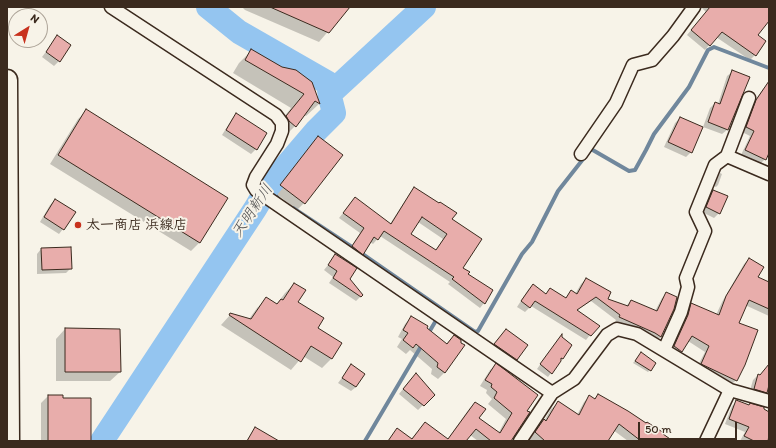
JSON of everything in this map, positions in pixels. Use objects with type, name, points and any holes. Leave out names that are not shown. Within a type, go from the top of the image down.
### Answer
[{"type":"highway","points":[[7,80],[9,441]]},
{"type":"street","points":[[111,7],[276,115],[282,122],[282,131],[277,144],[256,177],[253,185],[256,190],[552,393]]},
{"type":"street","points":[[581,154],[616,103],[633,65],[652,60],[694,7]]},
{"type":"street","points":[[664,350],[681,312],[688,287],[686,278],[705,232],[696,212],[715,165],[727,156],[749,98]]},
{"type":"street","points":[[727,156],[769,174]]},
{"type":"street","points":[[520,441],[552,393],[574,379],[607,335],[617,329],[637,334],[730,390],[769,401]]},
{"type":"street","points":[[706,441],[730,390]]},
{"type":"building","points":[[270,7],[350,7],[329,33]]},
{"type":"building","points":[[710,7],[769,7],[769,21],[758,35],[766,41],[756,56],[722,32],[710,46],[691,30]]},
{"type":"building","points":[[57,35],[71,45],[60,62],[46,52]]},
{"type":"building","points":[[251,49],[282,67],[296,70],[312,82],[320,104],[315,101],[296,127],[286,116],[304,94],[245,60]]},
{"type":"building","points":[[732,70],[750,77],[728,130],[708,122],[715,102],[720,104]]},
{"type":"building","points":[[769,81],[769,153],[766,160],[745,150],[754,131],[746,127],[756,100]]},
{"type":"building","points":[[86,109],[228,198],[200,243],[58,155]]},
{"type":"building","points":[[236,113],[267,133],[257,150],[226,130]]},
{"type":"building","points":[[680,117],[703,127],[692,153],[668,142]]},
{"type":"building","points":[[318,136],[343,155],[305,204],[280,185]]},
{"type":"building","points":[[414,187],[457,213],[452,219],[482,239],[463,268],[470,272],[468,274],[493,290],[485,304],[452,279],[454,277],[384,231],[378,240],[374,237],[363,255],[352,246],[364,228],[343,213],[355,197],[391,224]],"holes":[[[422,217],[447,234],[436,250],[411,234]]]},
{"type":"building","points":[[713,190],[728,196],[720,214],[706,207]]},
{"type":"building","points":[[55,199],[76,212],[64,230],[44,217]]},
{"type":"building","points":[[71,247],[72,269],[42,270],[41,248]]},
{"type":"building","points":[[335,254],[357,268],[350,279],[363,295],[361,297],[333,278],[337,271],[328,265]]},
{"type":"building","points":[[749,258],[764,267],[758,277],[769,282],[769,309],[749,300],[739,323],[758,330],[745,365],[737,381],[701,364],[709,346],[692,336],[682,352],[674,346],[688,315],[691,303],[719,315],[726,296]]},
{"type":"building","points":[[586,278],[611,292],[608,299],[628,306],[631,300],[657,311],[666,292],[677,297],[674,309],[661,337],[619,317],[620,315],[596,297],[577,310],[600,326],[591,336],[535,301],[530,308],[521,301],[533,284],[546,294],[550,288],[566,298],[571,290],[577,294]]},
{"type":"building","points":[[294,283],[306,290],[298,302],[324,318],[318,328],[342,343],[332,359],[311,346],[301,362],[229,315],[230,313],[251,319],[266,297],[277,304],[281,299],[283,300]]},
{"type":"building","points":[[411,316],[428,326],[427,328],[447,344],[454,335],[461,340],[461,343],[465,345],[445,373],[437,367],[438,363],[416,344],[413,348],[403,340],[408,333],[403,330]]},
{"type":"building","points":[[65,328],[120,329],[121,372],[65,372]]},
{"type":"building","points":[[506,329],[528,345],[517,360],[494,344]]},
{"type":"building","points":[[562,334],[562,337],[572,345],[563,359],[561,358],[561,361],[552,374],[540,364]]},
{"type":"building","points":[[641,352],[656,363],[651,371],[635,361]]},
{"type":"building","points":[[496,363],[538,395],[527,411],[530,412],[511,441],[491,441],[476,429],[466,441],[388,441],[397,428],[412,439],[425,422],[448,439],[475,402],[486,409],[479,418],[500,433],[512,413],[494,398],[497,392],[491,387],[492,384],[485,380]]},
{"type":"building","points":[[351,364],[365,374],[356,387],[342,378]]},
{"type":"building","points":[[769,364],[769,385],[767,393],[754,389],[758,374],[760,375]]},
{"type":"building","points":[[416,373],[435,395],[424,406],[403,389]]},
{"type":"building","points":[[598,394],[646,423],[647,422],[673,441],[641,441],[619,424],[608,441],[545,441],[535,432],[544,419],[546,421],[558,401],[579,415],[589,395],[595,399]]},
{"type":"building","points":[[48,395],[63,395],[63,398],[91,398],[91,441],[48,441]]},
{"type":"building","points":[[736,400],[749,405],[750,403],[764,407],[764,409],[769,412],[768,441],[754,441],[744,436],[749,427],[729,419]]},
{"type":"building","points":[[255,427],[279,441],[247,441]]},
{"type":"waterway","points":[[208,7],[239,32],[328,83],[330,97]]},
{"type":"waterway","name":"天明新川","points":[[102,441],[268,187],[316,131],[334,113],[330,97],[333,91],[424,7]]},
{"type":"waterway","points":[[293,208],[475,332],[478,331],[522,254],[532,242],[558,191],[591,149],[629,171],[635,170],[654,134],[689,87],[708,50],[714,47],[769,68]]},
{"type":"waterway","points":[[268,187],[279,199]]},
{"type":"waterway","points":[[428,334],[438,317]]},
{"type":"waterway","points":[[365,441],[423,343]]},
{"type":"place","name":"太一商店 浜線店","points":[[78,225]]}]
